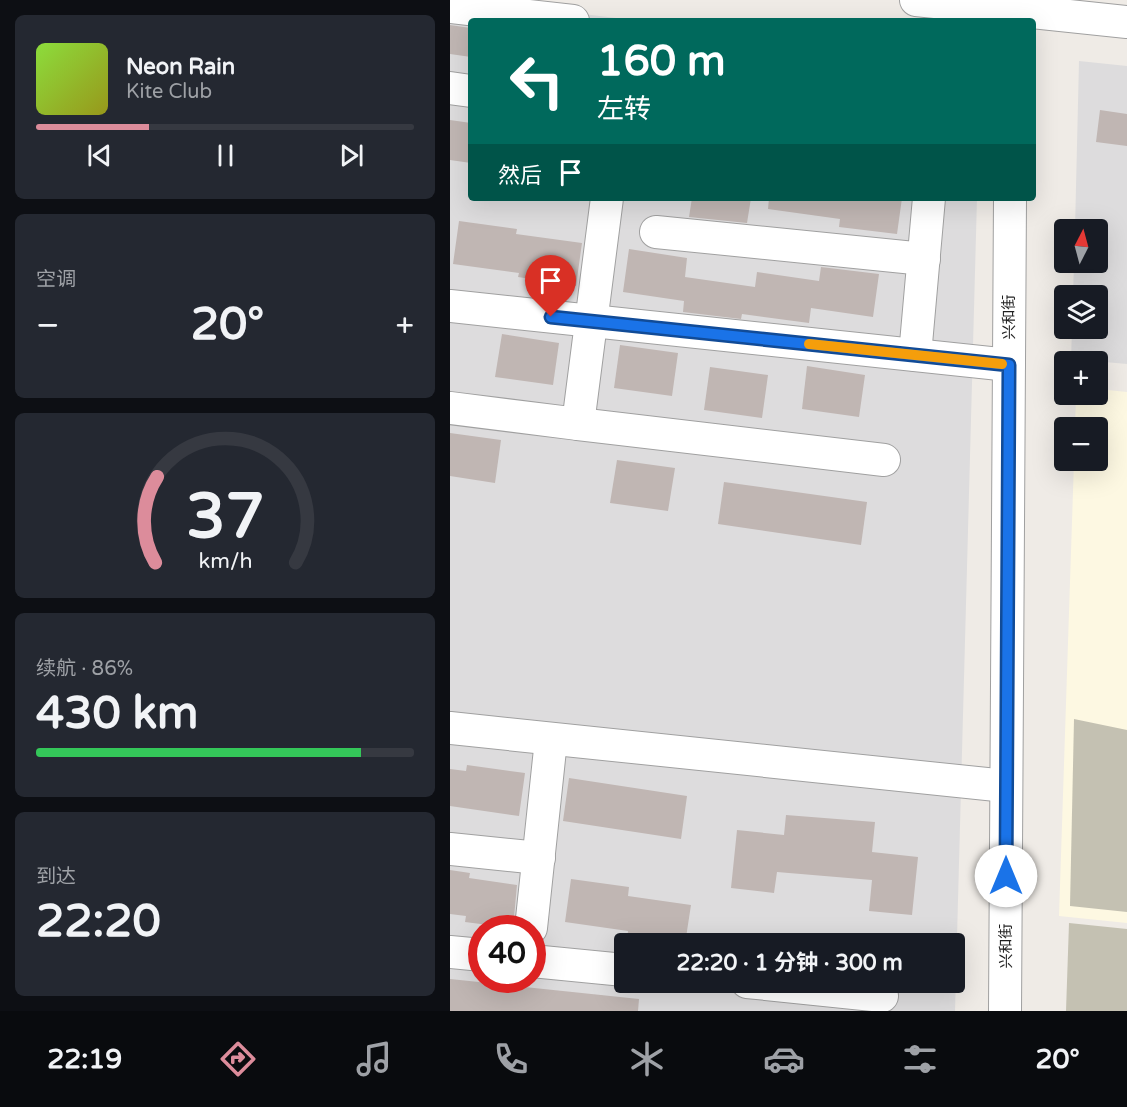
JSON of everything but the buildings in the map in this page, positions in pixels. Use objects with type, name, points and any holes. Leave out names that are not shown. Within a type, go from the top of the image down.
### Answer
[{"type":"street","points":[[915,0],[1127,22]]},
{"type":"street","points":[[450,7],[547,18]]},
{"type":"street","points":[[450,88],[468,90]]},
{"type":"street","points":[[578,424],[607,201]]},
{"type":"street","points":[[915,355],[929,201]]},
{"type":"street","name":"兴和街","points":[[1005,1011],[1010,201]]},
{"type":"street","points":[[656,232],[924,259]]},
{"type":"street","points":[[450,306],[1009,365]]},
{"type":"street","points":[[450,408],[884,460]]},
{"type":"street","points":[[450,728],[1006,786]]},
{"type":"street","points":[[532,915],[551,740]]},
{"type":"street","points":[[450,849],[539,858]]},
{"type":"street","points":[[450,952],[468,954]]},
{"type":"street","points":[[546,962],[614,969]]},
{"type":"street","points":[[853,993],[882,996]]},
{"type":"shaded area","points":[[450,0],[467,0],[616,18],[468,18],[468,201],[977,201],[957,933],[614,933],[614,993],[955,993],[955,1011],[450,1011]]},
{"type":"shaded area","points":[[1079,61],[1127,66],[1127,364],[1108,362],[1108,351],[1071,351],[1072,339],[1108,339],[1108,285],[1073,285],[1074,273],[1108,273],[1108,219],[1075,219]]},
{"type":"shaded area","points":[[1108,390],[1127,392],[1127,923],[1059,916],[1074,471],[1108,471],[1108,417],[1075,417],[1076,405],[1108,405]]},
{"type":"shaded area","points":[[1074,719],[1127,730],[1127,912],[1070,906]]},
{"type":"shaded area","points":[[1069,923],[1127,929],[1127,1011],[1066,1011]]},
{"type":"slow traffic","points":[[809,344],[1002,364]]},
{"type":"route","points":[[551,317],[1009,365],[1006,876]]}]
